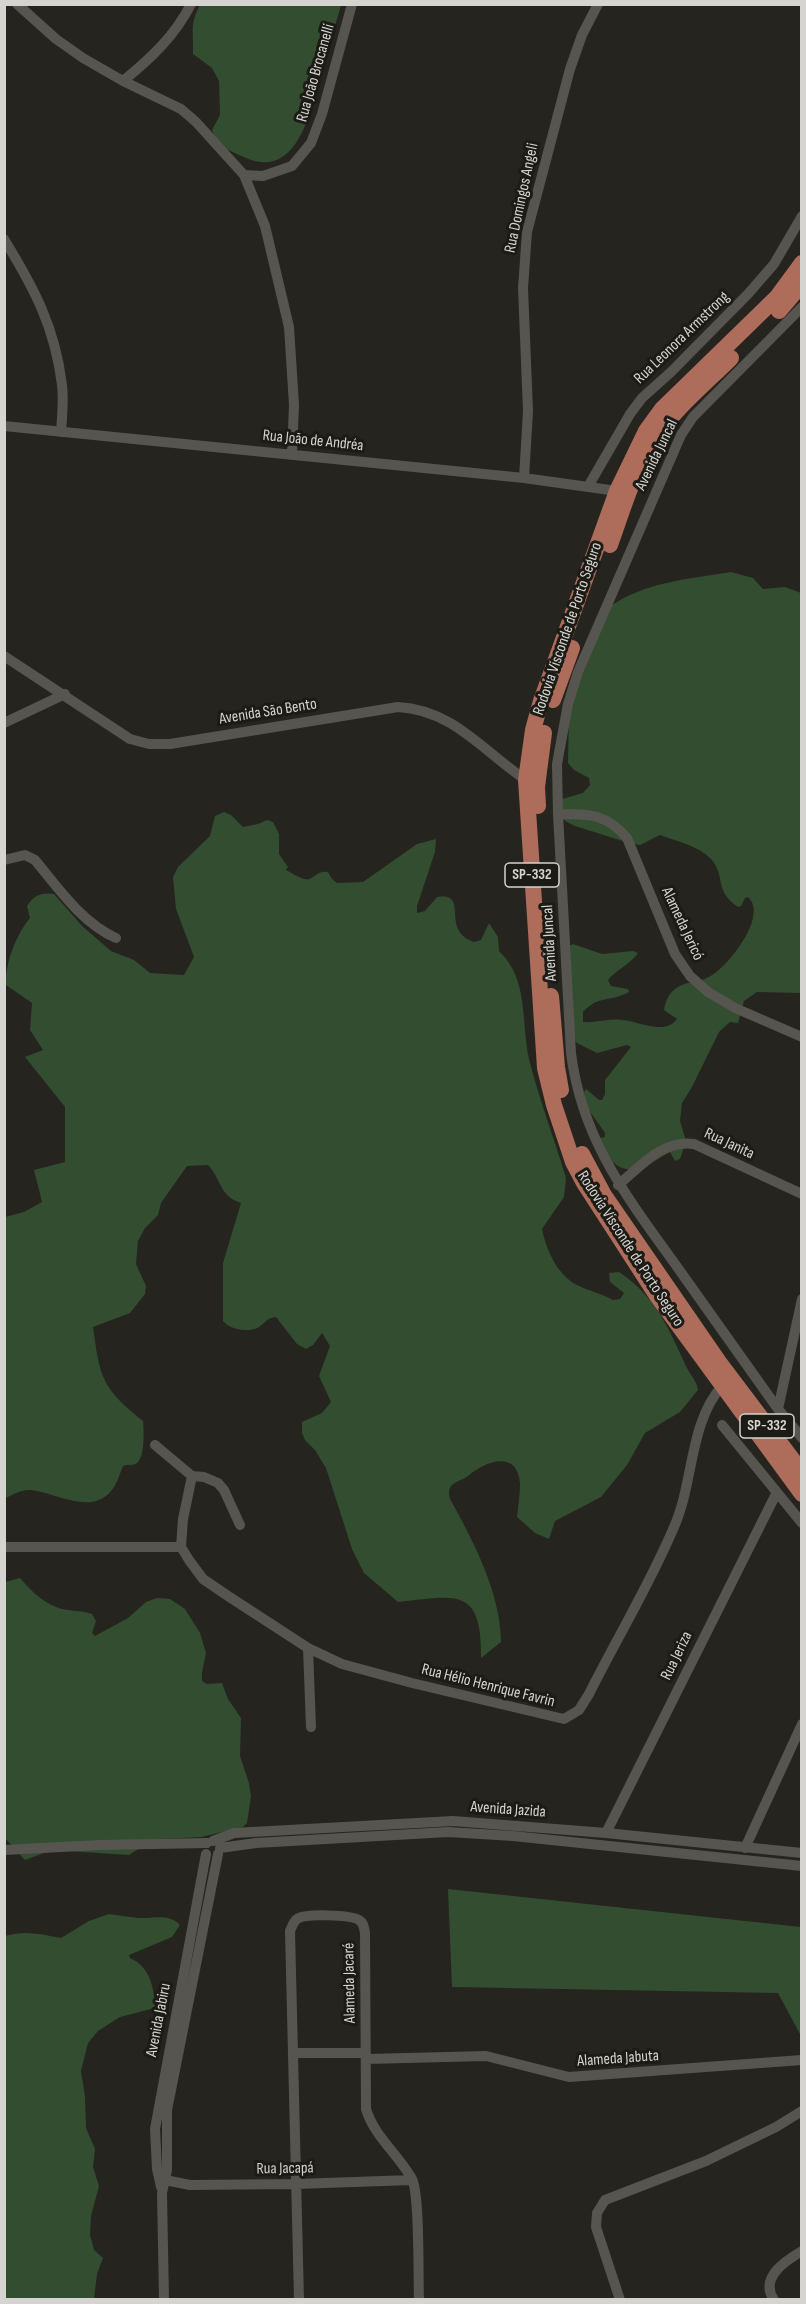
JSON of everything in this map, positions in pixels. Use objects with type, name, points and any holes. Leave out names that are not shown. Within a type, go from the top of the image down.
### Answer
[{"type":"main road","name":"Rodovia Visconde de Porto Seguro","points":[[801,262],[777,297],[662,409],[646,431],[617,491],[541,701],[533,730],[531,783],[545,1068],[554,1105],[573,1162],[584,1183],[657,1296],[801,1494]]},
{"type":"main road","name":"Rodovia Visconde de Porto Seguro","points":[[801,284],[786,303],[670,418],[646,455],[630,489],[552,702],[531,783],[557,1067],[563,1103],[583,1158],[604,1195],[719,1362],[801,1472]]},
{"type":"street","points":[[17,4],[56,39],[83,58],[189,115],[244,175],[265,226],[289,327],[294,405],[292,454]]},
{"type":"street","points":[[123,81],[154,55],[172,34],[191,4]]},
{"type":"street","name":"Rua João Brocanelli","points":[[244,175],[263,176],[292,166],[311,143],[322,114],[352,4]]},
{"type":"street","name":"Rua Domingos Angeli","points":[[524,478],[528,411],[523,288],[527,232],[570,69],[582,35],[598,4]]},
{"type":"street","name":"Rua Leonora Armstrong","points":[[590,486],[630,414],[642,398],[748,294],[774,264],[801,216]]},
{"type":"street","points":[[4,239],[48,319],[62,387],[61,432]]},
{"type":"street","name":"Avenida Juncal","points":[[799,312],[693,417],[681,435],[575,683],[561,733],[557,764],[573,1071],[588,1124],[618,1185],[801,1438]]},
{"type":"street","name":"Rua João de Andréa","points":[[4,426],[524,478],[617,491]]},
{"type":"street","name":"Avenida São Bento","points":[[4,656],[65,694],[130,739],[149,744],[170,744],[398,707],[414,708],[430,712],[460,728],[531,783]]},
{"type":"street","points":[[4,723],[65,694]]},
{"type":"street","name":"Alameda Jericó","points":[[558,814],[588,814],[603,818],[618,826],[627,838],[675,954],[690,976],[708,992],[735,1008],[801,1037]]},
{"type":"street","points":[[4,860],[30,856],[88,921],[102,932],[116,938]]},
{"type":"street","name":"Rua Janita","points":[[618,1185],[667,1146],[687,1143],[694,1144],[801,1194]]},
{"type":"street","points":[[778,1409],[801,1299]]},
{"type":"street","name":"Rua Hélio Henrique Favrin","points":[[181,1547],[203,1579],[308,1648],[342,1664],[564,1719],[579,1710],[589,1694],[675,1525],[702,1423],[710,1403],[723,1386]]},
{"type":"street","points":[[722,1425],[801,1523]]},
{"type":"street","points":[[155,1445],[192,1476],[204,1477],[218,1483],[224,1490],[240,1525]]},
{"type":"street","points":[[4,1547],[181,1547],[183,1520],[192,1476]]},
{"type":"street","name":"Rua Jeriza","points":[[604,1846],[598,1838],[606,1833],[776,1494]]},
{"type":"street","points":[[308,1648],[311,1727]]},
{"type":"street","points":[[743,1860],[751,1854],[745,1848],[801,1724]]},
{"type":"street","name":"Avenida Jazida","points":[[213,1848],[234,1833],[453,1821],[606,1833],[801,1854]]},
{"type":"street","name":"Avenida Jazida","points":[[4,1850],[99,1845],[213,1848],[256,1842],[448,1832],[513,1836],[801,1866]]},
{"type":"street","name":"Avenida Jabiru","points":[[164,2300],[162,2179],[167,2170],[167,2110],[213,1848]]},
{"type":"street","name":"Alameda Jacaré","points":[[298,2300],[290,1931],[293,1924],[301,1917],[345,1916],[358,1919],[363,1923],[365,1933],[366,2109],[370,2122],[412,2180],[416,2203],[419,2300]]},
{"type":"street","name":"Alameda Jabuta","points":[[293,2053],[366,2056],[486,2056],[569,2078],[801,2060]]},
{"type":"street","points":[[620,2300],[596,2227],[597,2213],[605,2200],[706,2161],[776,2127],[801,2111]]},
{"type":"street","name":"Rua Jacapá","points":[[162,2179],[190,2185],[412,2180]]},
{"type":"street","points":[[774,2300],[770,2293],[773,2274],[787,2260],[801,2251]]},
{"type":"green space","points":[[200,5],[341,5],[308,120],[291,150],[279,159],[264,162],[246,158],[225,148],[215,136],[212,130],[220,115],[219,81],[212,68],[193,54],[193,24]]},
{"type":"green space","points":[[731,572],[753,578],[763,589],[785,587],[801,593],[801,993],[757,992],[744,1001],[738,1023],[730,1022],[719,1032],[682,1103],[680,1121],[686,1141],[680,1159],[675,1161],[670,1152],[650,1164],[628,1169],[614,1163],[608,1155],[600,1138],[605,1137],[605,1133],[586,1106],[584,1092],[586,1089],[602,1100],[605,1094],[605,1080],[631,1047],[627,1045],[597,1053],[577,1043],[572,1037],[566,947],[573,944],[602,954],[633,951],[638,953],[608,980],[611,986],[628,989],[629,992],[594,1003],[583,1012],[583,1022],[617,1020],[659,1027],[666,1026],[677,1019],[664,1010],[669,995],[682,985],[709,977],[726,963],[750,928],[753,906],[748,897],[738,907],[731,901],[723,891],[714,863],[704,853],[689,845],[660,835],[640,845],[629,843],[565,821],[558,812],[562,799],[583,793],[590,785],[589,778],[574,770],[568,763],[569,709],[608,608],[636,592],[651,587]]},
{"type":"green space","points":[[224,812],[231,815],[243,827],[267,820],[273,822],[279,834],[279,854],[288,867],[286,870],[305,879],[328,872],[337,883],[363,882],[417,844],[436,839],[435,852],[417,906],[417,913],[425,911],[437,897],[447,897],[452,900],[458,929],[474,942],[481,940],[489,923],[498,937],[499,951],[509,962],[520,988],[529,1059],[566,1178],[564,1197],[542,1229],[546,1245],[558,1268],[570,1281],[581,1287],[613,1300],[620,1299],[624,1293],[610,1282],[609,1273],[619,1272],[643,1292],[667,1326],[698,1390],[680,1412],[645,1433],[627,1465],[601,1497],[555,1521],[549,1539],[535,1533],[517,1517],[520,1484],[518,1473],[507,1462],[500,1461],[483,1466],[451,1487],[450,1499],[484,1568],[500,1624],[501,1642],[481,1658],[477,1618],[470,1607],[462,1601],[450,1598],[398,1602],[364,1573],[352,1549],[326,1468],[302,1433],[302,1422],[322,1413],[331,1402],[319,1376],[330,1346],[322,1333],[313,1345],[306,1349],[297,1344],[276,1317],[251,1330],[235,1328],[223,1321],[223,1263],[241,1203],[225,1192],[208,1165],[187,1166],[161,1203],[158,1215],[145,1228],[138,1241],[136,1264],[146,1286],[145,1294],[130,1313],[93,1327],[98,1359],[105,1381],[119,1400],[143,1421],[140,1460],[135,1464],[123,1466],[113,1488],[103,1498],[93,1502],[72,1501],[31,1490],[20,1491],[5,1498],[5,1217],[24,1212],[42,1202],[34,1170],[65,1162],[65,1107],[25,1057],[43,1050],[30,1030],[32,1003],[6,985],[9,959],[16,941],[30,918],[27,906],[38,895],[49,893],[54,894],[82,926],[111,951],[134,960],[150,973],[184,975],[194,957],[176,909],[173,877],[178,867],[210,836],[215,816]]},
{"type":"green space","points":[[20,1578],[35,1594],[53,1606],[92,1614],[96,1621],[92,1633],[95,1636],[128,1618],[146,1602],[157,1598],[170,1599],[185,1609],[200,1633],[206,1653],[202,1681],[207,1684],[222,1683],[228,1699],[241,1718],[240,1756],[251,1796],[247,1823],[243,1827],[201,1837],[160,1839],[148,1843],[129,1855],[52,1850],[25,1860],[5,1838],[5,1582]]},
{"type":"green space","points":[[448,1889],[801,1927],[801,2036],[778,1993],[452,1987]]},
{"type":"green space","points":[[109,1914],[138,1918],[166,1918],[180,1925],[172,1937],[129,1955],[146,1971],[155,2006],[120,2017],[98,2031],[88,2043],[81,2071],[86,2128],[95,2149],[93,2167],[99,2186],[91,2216],[90,2235],[94,2250],[103,2258],[97,2274],[94,2299],[5,2299],[5,1936],[26,1933],[61,1938],[89,1921]]}]
